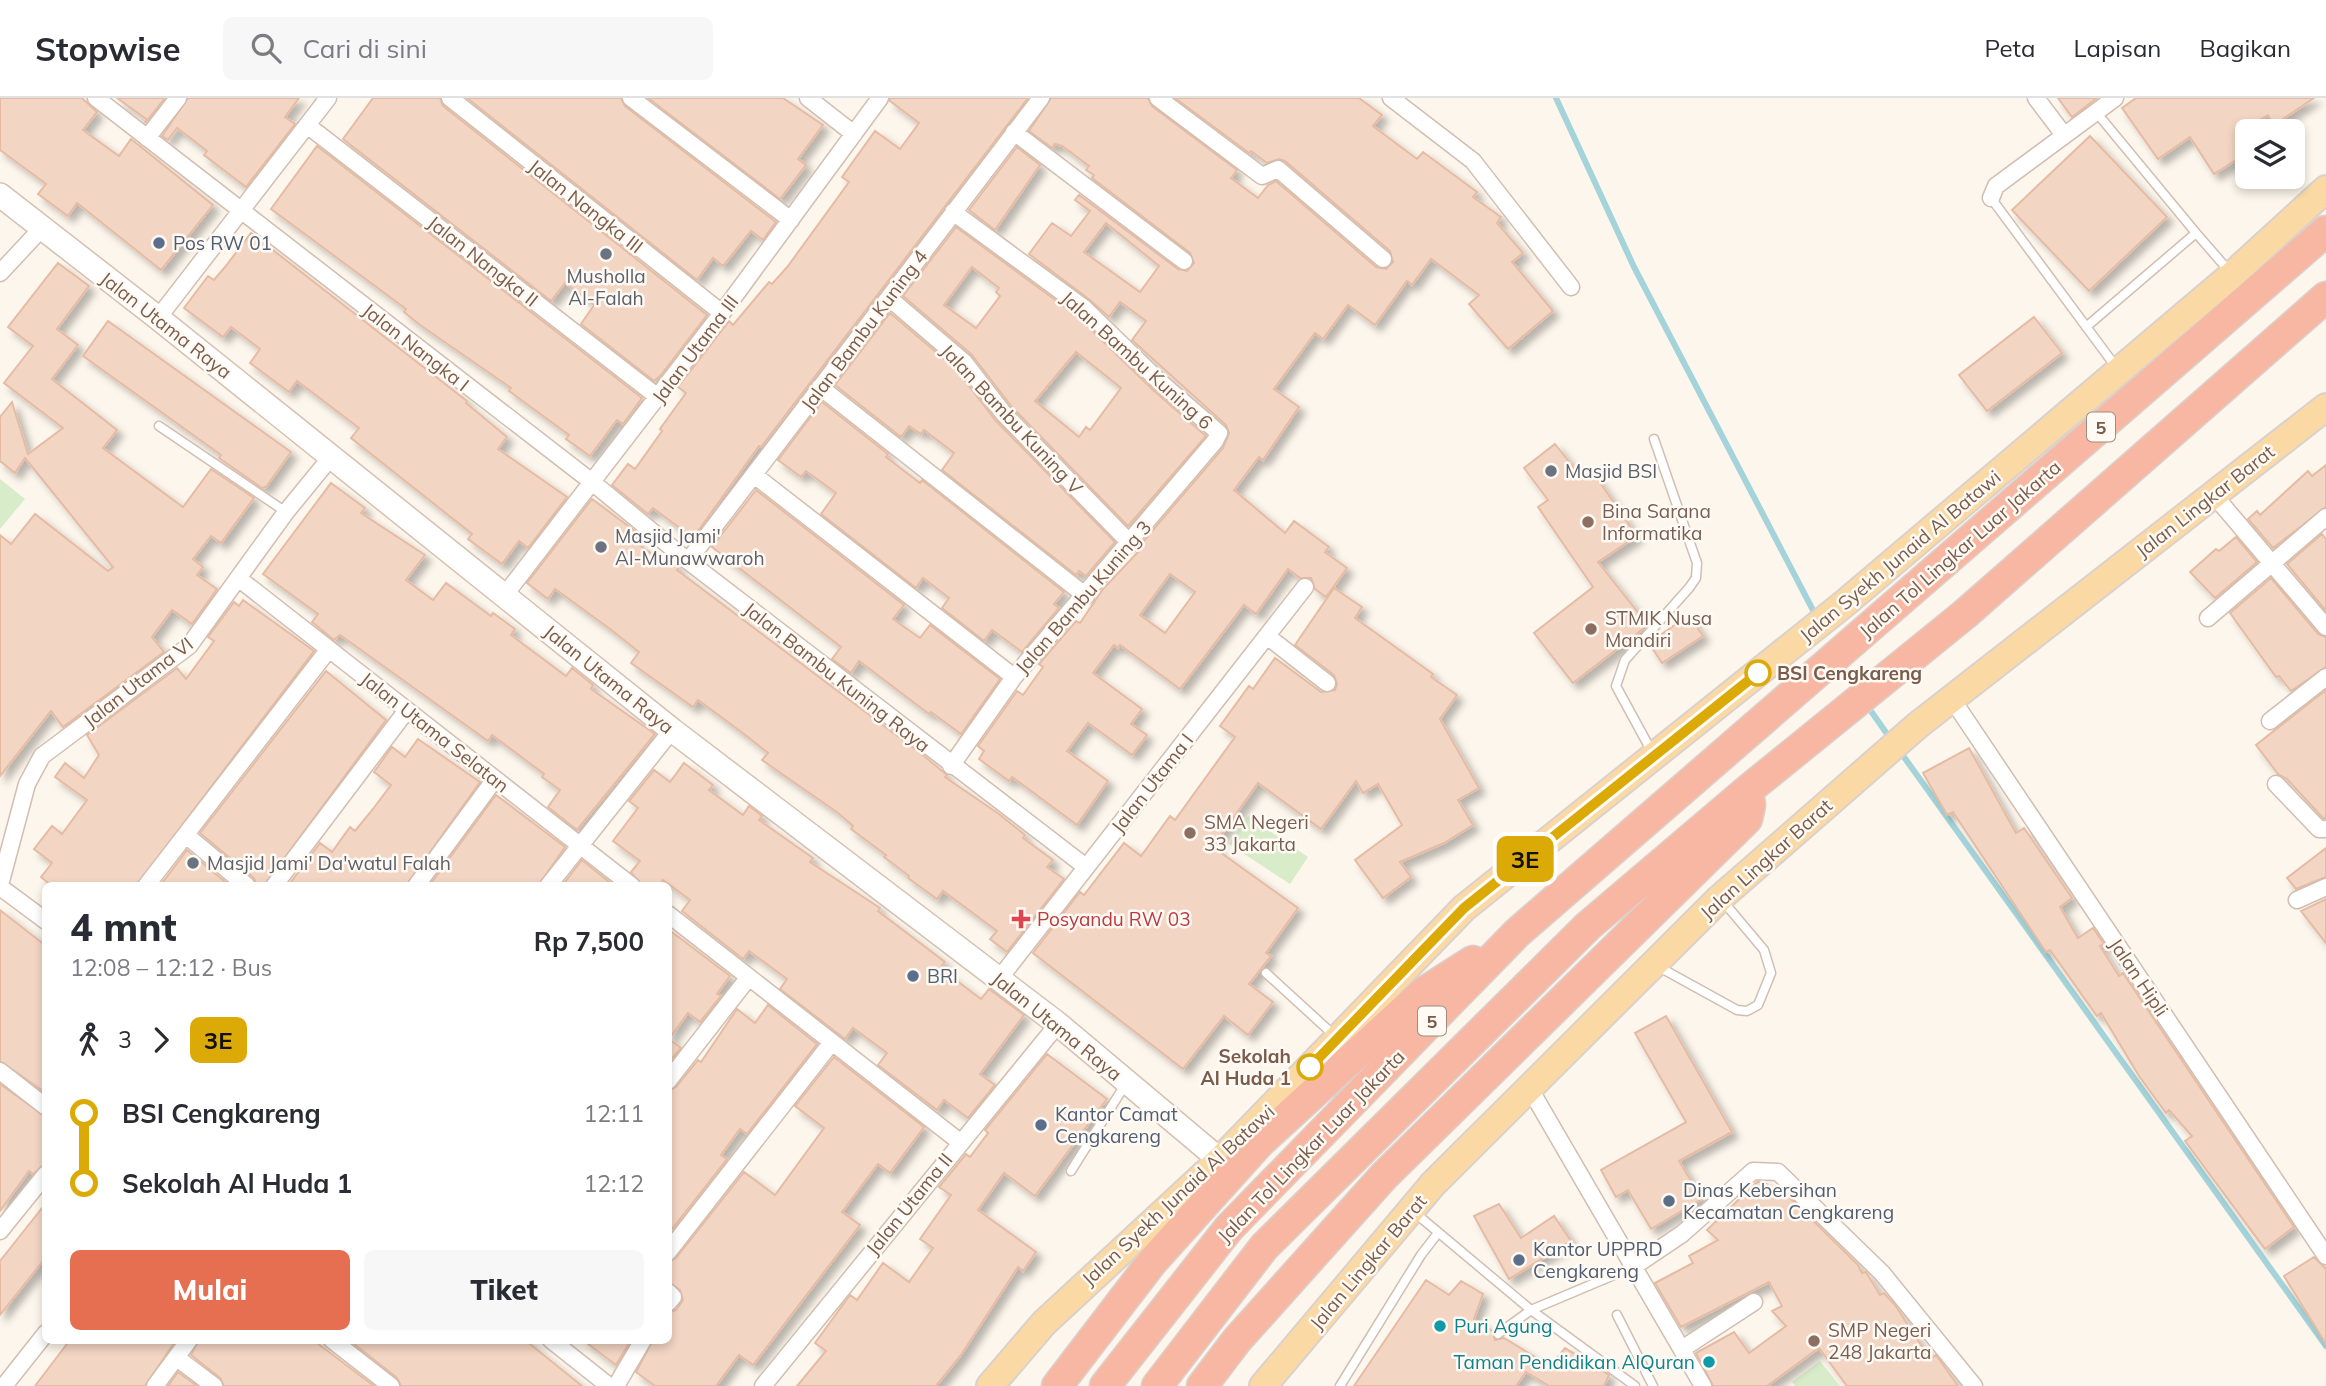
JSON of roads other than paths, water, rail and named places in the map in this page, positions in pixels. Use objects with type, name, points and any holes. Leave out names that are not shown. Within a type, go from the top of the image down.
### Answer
[{"type":"highway","name":"Jalan Tol Lingkar Luar Jakarta","points":[[1105,1386],[1229,1228],[1517,933],[2326,231]]},
{"type":"highway","name":"Jalan Tol Lingkar Luar Jakarta","points":[[1157,1386],[1264,1247],[1588,926],[1748,790],[1965,614],[2326,297]]},
{"type":"highway","points":[[1202,1386],[1237,1340],[1384,1177],[1747,819],[1750,805],[1748,790]]},
{"type":"highway","points":[[1057,1386],[1152,1262],[1260,1142],[1423,993],[1517,933]]},
{"type":"main road","name":"Jalan Syekh Junaid Al Batawi","points":[[990,1386],[1044,1323],[1220,1160],[1464,908],[1845,603],[2232,275],[2326,189]]},
{"type":"main road","name":"Jalan Utama Raya","points":[[0,195],[505,596],[665,738],[999,979],[1058,1024],[1220,1160]]},
{"type":"main road","name":"Jalan Lingkar Barat","points":[[1267,1384],[1433,1184],[1720,898],[1918,725],[2326,407]]},
{"type":"main road","points":[[1007,1386],[1136,1235]]},
{"type":"street","name":"Jalan Nangka I","points":[[96,98],[592,482]]},
{"type":"street","points":[[147,138],[178,98]]},
{"type":"street","points":[[158,318],[328,98]]},
{"type":"street","name":"Jalan Nangka III","points":[[450,98],[722,313]]},
{"type":"street","points":[[631,98],[791,220]]},
{"type":"street","points":[[808,98],[854,134]]},
{"type":"street","name":"Jalan Utama III","points":[[505,596],[722,313],[880,98]]},
{"type":"street","name":"Jalan Bambu Kuning 4","points":[[688,561],[1041,98]]},
{"type":"street","points":[[1158,98],[1262,176],[1278,169],[1384,259]]},
{"type":"street","points":[[1391,98],[1473,161],[1571,287]]},
{"type":"street","points":[[2036,98],[2064,135]]},
{"type":"street","points":[[1991,198],[1992,189],[2115,98]]},
{"type":"street","name":"Jalan Nangka II","points":[[307,125],[658,397]]},
{"type":"street","points":[[1014,132],[1184,261]]},
{"type":"street","name":"Jalan Bambu Kuning 6","points":[[953,212],[1084,308],[1160,382],[1219,433]]},
{"type":"street","points":[[0,273],[42,228]]},
{"type":"street","name":"Jalan Bambu Kuning V","points":[[889,298],[964,362],[1004,414],[1130,544]]},
{"type":"street","points":[[820,387],[1086,596]]},
{"type":"street","name":"Jalan Bambu Kuning 3","points":[[951,766],[1014,677],[1130,544],[1219,433]]},
{"type":"street","name":"Jalan Utama VI","points":[[0,886],[27,784],[42,756],[189,646],[286,512],[331,457]]},
{"type":"street","points":[[754,475],[1014,677]]},
{"type":"street","name":"Jalan Bambu Kuning Raya","points":[[592,482],[688,561],[951,766],[1086,867]]},
{"type":"street","points":[[2213,494],[2326,627]]},
{"type":"street","points":[[2208,618],[2271,562],[2324,521]]},
{"type":"street","name":"Jalan Utama Selatan","points":[[238,578],[627,882]]},
{"type":"street","name":"Jalan Utama I","points":[[999,979],[1305,587]]},
{"type":"street","points":[[1267,636],[1327,683]]},
{"type":"street","points":[[149,882],[329,649]]},
{"type":"street","points":[[2270,721],[2326,677]]},
{"type":"street","name":"Jalan Hipli","points":[[1951,699],[2326,1256]]},
{"type":"street","points":[[277,882],[407,710]]},
{"type":"street","points":[[551,882],[665,738]]},
{"type":"street","points":[[419,882],[495,779]]},
{"type":"street","points":[[2276,784],[2319,829],[2326,829]]},
{"type":"street","points":[[187,836],[242,882]]},
{"type":"street","points":[[0,886],[42,918]]},
{"type":"street","points":[[2297,900],[2326,887]]},
{"type":"street","points":[[672,918],[960,1142]]},
{"type":"street","points":[[672,1076],[749,977]]},
{"type":"street","name":"Jalan Utama II","points":[[763,1386],[1058,1024]]},
{"type":"street","points":[[672,1247],[832,1042]]},
{"type":"street","points":[[0,1071],[42,1104]]},
{"type":"street","points":[[1530,1089],[1703,1386]]},
{"type":"street","points":[[1633,1268],[1682,1234],[1753,1171],[1778,1172],[1881,1273],[1975,1386]]},
{"type":"street","points":[[0,1231],[6,1211],[42,1178]]},
{"type":"street","points":[[1682,1349],[1754,1302]]},
{"type":"street","points":[[4,1386],[42,1338]]},
{"type":"street","points":[[155,1386],[186,1344]]},
{"type":"street","points":[[337,1344],[391,1386]]},
{"type":"street","points":[[556,1344],[609,1386]]},
{"type":"street","points":[[615,1386],[641,1344]]},
{"type":"street","points":[[177,1358],[214,1386]]},
{"type":"lane","points":[[2096,112],[2232,275]]},
{"type":"lane","points":[[1991,198],[2120,371]]},
{"type":"lane","points":[[2086,327],[2196,233]]},
{"type":"lane","points":[[159,426],[286,512]]},
{"type":"lane","points":[[1654,439],[1697,563],[1696,578],[1625,660],[1618,675],[1616,686],[1655,755]]},
{"type":"lane","points":[[1654,964],[1737,1010],[1747,1011],[1758,1004],[1771,973],[1764,950],[1720,898]]},
{"type":"lane","points":[[1266,973],[1338,1038]]},
{"type":"lane","points":[[1071,1171],[1127,1082]]},
{"type":"lane","points":[[1412,1209],[1531,1310],[1635,1386]]},
{"type":"lane","points":[[1340,1386],[1438,1233]]},
{"type":"lane","points":[[1498,1334],[1531,1310],[1633,1268]]},
{"type":"lane","points":[[1617,1315],[1653,1386]]},
{"type":"waterway","points":[[1556,98],[1634,267],[1816,616]]},
{"type":"waterway","points":[[1840,663],[1858,693]]},
{"type":"waterway","points":[[1866,704],[1892,741]]},
{"type":"waterway","points":[[1899,750],[2326,1346]]},
{"type":"place","name":"Pos RW 01","points":[[159,243]]},
{"type":"place","name":"Musholla Al-Falah","points":[[606,254]]},
{"type":"place","name":"Masjid BSI","points":[[1551,471]]},
{"type":"place","name":"Bina Sarana Informatika","points":[[1588,522]]},
{"type":"place","name":"Masjid Jami' Al-Munawwaroh","points":[[601,547]]},
{"type":"place","name":"STMIK Nusa Mandiri","points":[[1591,629]]},
{"type":"place","name":"BSI Cengkareng","points":[[1758,673]]},
{"type":"place","name":"SMA Negeri 33 Jakarta","points":[[1190,833]]},
{"type":"place","name":"Masjid Jami' Da'watul Falah","points":[[193,863]]},
{"type":"place","name":"Posyandu RW 03","points":[[1021,919]]},
{"type":"place","name":"BRI","points":[[913,976]]},
{"type":"place","name":"Sekolah Al Huda 1","points":[[1310,1067]]},
{"type":"place","name":"Kantor Camat Cengkareng","points":[[1041,1125]]},
{"type":"place","name":"Dinas Kebersihan Kecamatan Cengkareng","points":[[1669,1201]]},
{"type":"place","name":"Kantor UPPRD Cengkareng","points":[[1519,1260]]},
{"type":"place","name":"Puri Agung","points":[[1440,1326]]},
{"type":"place","name":"SMP Negeri 248 Jakarta","points":[[1814,1341]]},
{"type":"place","name":"Taman Pendidikan AlQuran","points":[[1709,1362]]}]
